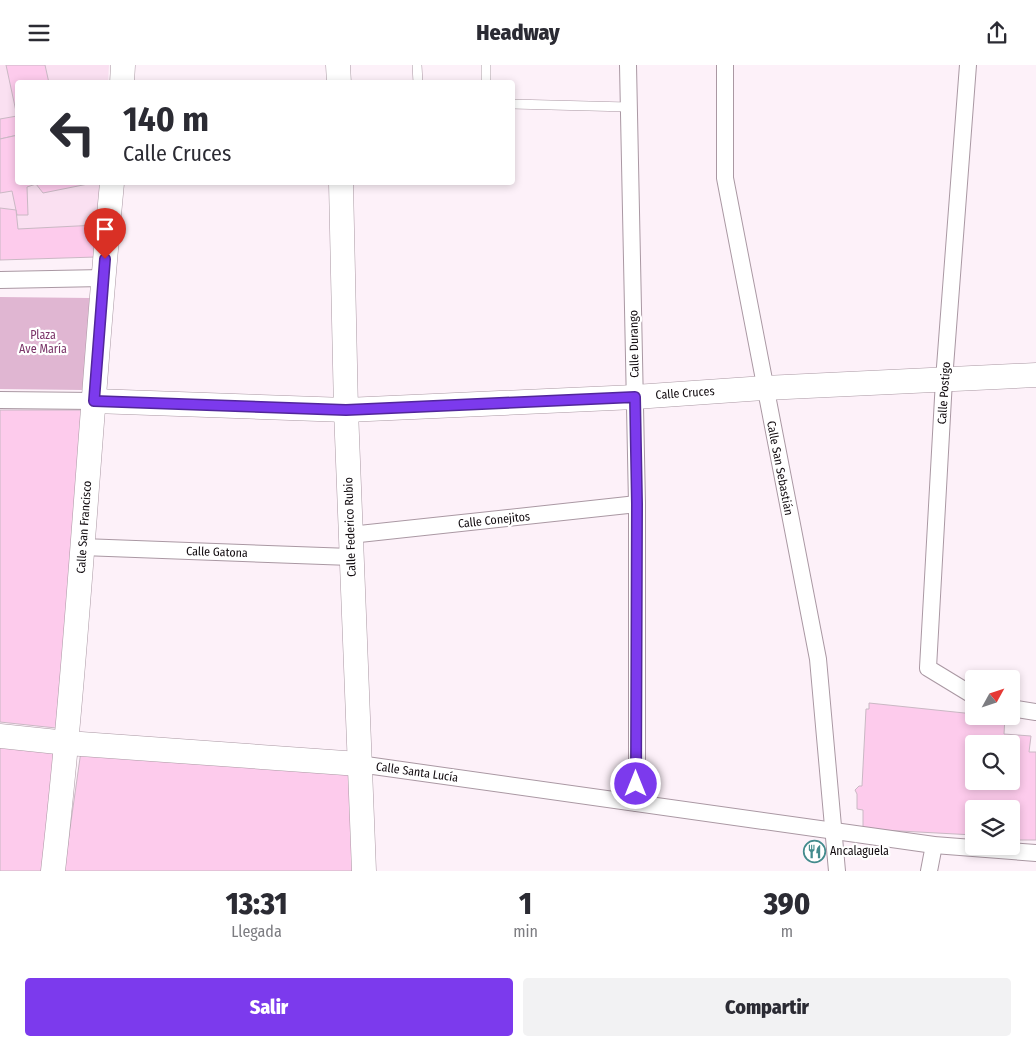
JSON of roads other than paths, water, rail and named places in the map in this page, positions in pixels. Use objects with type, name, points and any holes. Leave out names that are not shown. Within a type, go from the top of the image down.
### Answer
[{"type":"street","points":[[122,80],[123,65]]},
{"type":"street","points":[[338,65],[339,80]]},
{"type":"street","name":"Calle Durango","points":[[628,65],[637,504],[636,803]]},
{"type":"street","name":"Calle San Sebastián","points":[[725,65],[725,179],[818,659],[837,871]]},
{"type":"street","name":"Calle Postigo","points":[[965,691],[928,669],[944,380],[968,65]]},
{"type":"street","name":"Calle San Francisco","points":[[53,871],[67,743],[112,185]]},
{"type":"street","name":"Calle Federico Rubio","points":[[341,185],[346,410],[364,871]]},
{"type":"street","points":[[0,280],[103,278]]},
{"type":"street","name":"Calle Cruces","points":[[94,401],[346,410],[635,397],[765,388],[1036,375]]},
{"type":"street","points":[[0,400],[94,401]]},
{"type":"street","name":"Calle Conejitos","points":[[351,546],[637,504]]},
{"type":"street","name":"Calle Gatona","points":[[82,547],[351,546]]},
{"type":"street","points":[[1020,709],[1036,712]]},
{"type":"street","name":"Calle Santa Lucía","points":[[0,736],[67,743],[359,764],[934,845],[1036,853]]},
{"type":"street","points":[[929,871],[934,845]]},
{"type":"lane","points":[[417,65],[418,80]]},
{"type":"lane","points":[[486,65],[486,80]]},
{"type":"lane","points":[[515,103],[628,107]]},
{"type":"place","name":"Ancalaguela","points":[[814,851]]},
{"type":"park label","name":"Plaza Ave María","points":[[43,342]]}]
